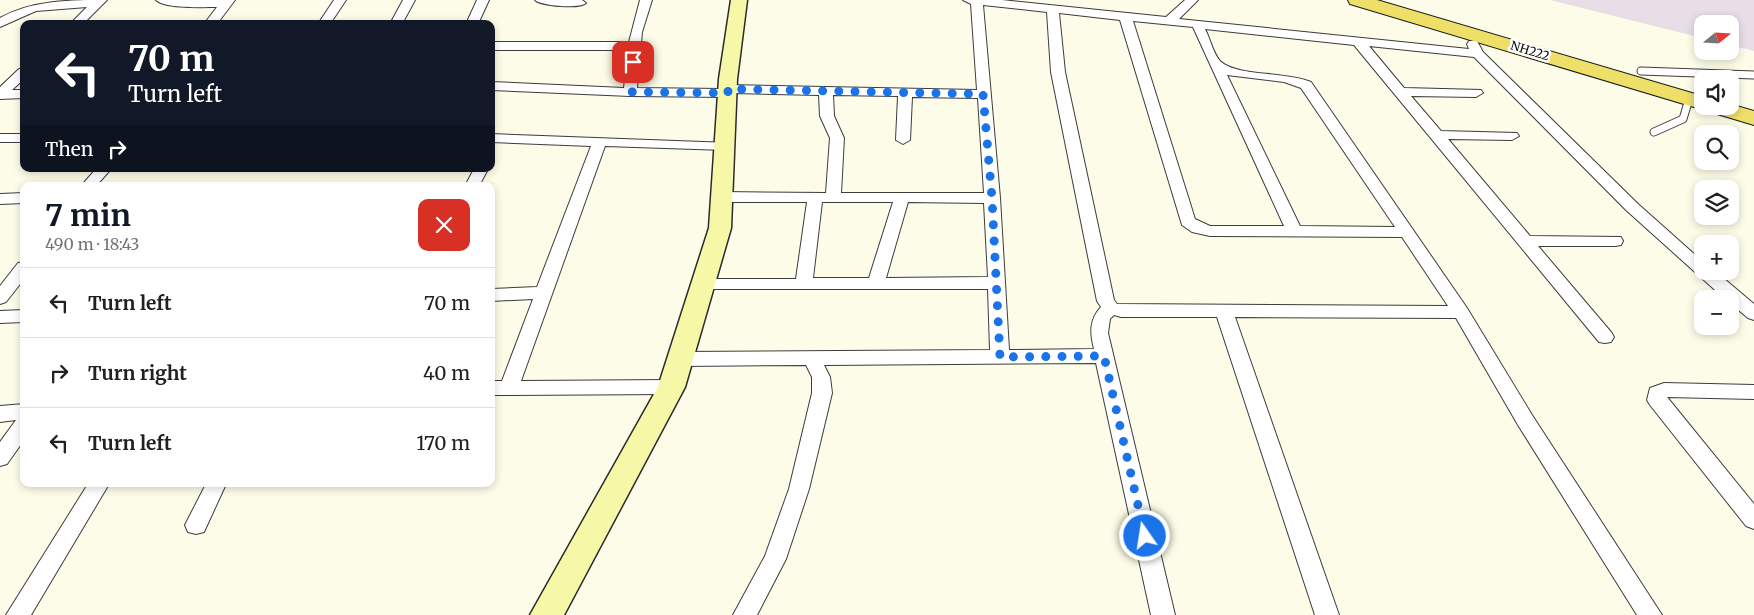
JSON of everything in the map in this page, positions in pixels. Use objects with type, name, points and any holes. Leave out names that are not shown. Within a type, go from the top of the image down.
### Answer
[{"type":"main road","name":"NH222","points":[[1357,0],[1694,100]]},
{"type":"main road","points":[[1739,113],[1754,118]]},
{"type":"street","points":[[162,0],[196,4],[228,2]]},
{"type":"street","points":[[327,20],[340,0]]},
{"type":"street","points":[[398,20],[409,0]]},
{"type":"street","points":[[474,20],[483,0]]},
{"type":"street","points":[[541,0],[580,3]]},
{"type":"street","points":[[630,92],[634,46],[640,16],[646,0]]},
{"type":"street","points":[[547,615],[671,387],[703,285],[720,228],[728,91],[739,0]]},
{"type":"street","points":[[1000,357],[992,198],[973,0],[1478,54]]},
{"type":"street","points":[[1169,21],[1192,0]]},
{"type":"street","points":[[0,23],[32,4],[100,2]]},
{"type":"street","points":[[80,20],[100,2]]},
{"type":"street","points":[[213,20],[228,2]]},
{"type":"street","points":[[1053,8],[1058,72],[1106,301],[1111,308],[1121,311],[1461,312]]},
{"type":"street","points":[[1125,16],[1188,221],[1198,228],[1210,231],[1408,232]]},
{"type":"street","points":[[1197,24],[1294,232]]},
{"type":"street","points":[[1468,33],[1478,54],[1632,207],[1694,263]]},
{"type":"street","points":[[1358,41],[1605,337]]},
{"type":"street","points":[[495,46],[634,46]]},
{"type":"street","points":[[1215,63],[1241,74],[1291,80],[1306,85],[1461,312],[1525,420],[1650,615]]},
{"type":"street","points":[[0,95],[20,76]]},
{"type":"street","points":[[495,86],[630,92],[826,91],[983,94]]},
{"type":"street","points":[[826,91],[827,116],[837,138],[833,197]]},
{"type":"street","points":[[1401,92],[1476,93]]},
{"type":"street","points":[[903,140],[905,93]]},
{"type":"street","points":[[0,95],[20,94]]},
{"type":"street","points":[[1437,135],[1512,136]]},
{"type":"street","points":[[0,138],[20,138]]},
{"type":"street","points":[[495,142],[600,141],[725,146]]},
{"type":"street","points":[[600,141],[544,293],[500,388],[671,387]]},
{"type":"street","points":[[92,182],[101,172]]},
{"type":"street","points":[[722,197],[992,198]]},
{"type":"street","points":[[804,284],[815,197]]},
{"type":"street","points":[[876,284],[902,197]]},
{"type":"street","points":[[0,199],[20,198]]},
{"type":"street","points":[[1526,241],[1615,241]]},
{"type":"street","points":[[0,298],[20,272]]},
{"type":"street","points":[[1714,280],[1754,314]]},
{"type":"street","points":[[703,285],[996,283]]},
{"type":"street","points":[[495,295],[544,293]]},
{"type":"street","points":[[1111,308],[1099,324],[1104,356],[1163,615]]},
{"type":"street","points":[[1224,312],[1327,615]]},
{"type":"street","points":[[0,317],[20,316]]},
{"type":"street","points":[[680,358],[1104,356]]},
{"type":"street","points":[[745,615],[775,559],[799,489],[822,393],[821,377],[812,358]]},
{"type":"street","points":[[1754,392],[1664,390],[1657,393],[1657,400],[1754,520]]},
{"type":"street","points":[[0,414],[20,412]]},
{"type":"street","points":[[0,458],[20,430]]},
{"type":"street","points":[[18,615],[97,487]]},
{"type":"street","points":[[196,525],[215,487]]},
{"type":"lane","points":[[1641,71],[1754,75]]},
{"type":"lane","points":[[1654,132],[1682,119],[1694,104]]},
{"type":"shaded area","points":[[1550,0],[1754,0],[1754,51],[1739,47],[1739,15],[1694,15],[1694,36]]},
{"type":"route","points":[[633,62],[630,92],[728,93],[728,89],[983,94],[992,198],[1000,357],[1104,356],[1145,536]]}]
